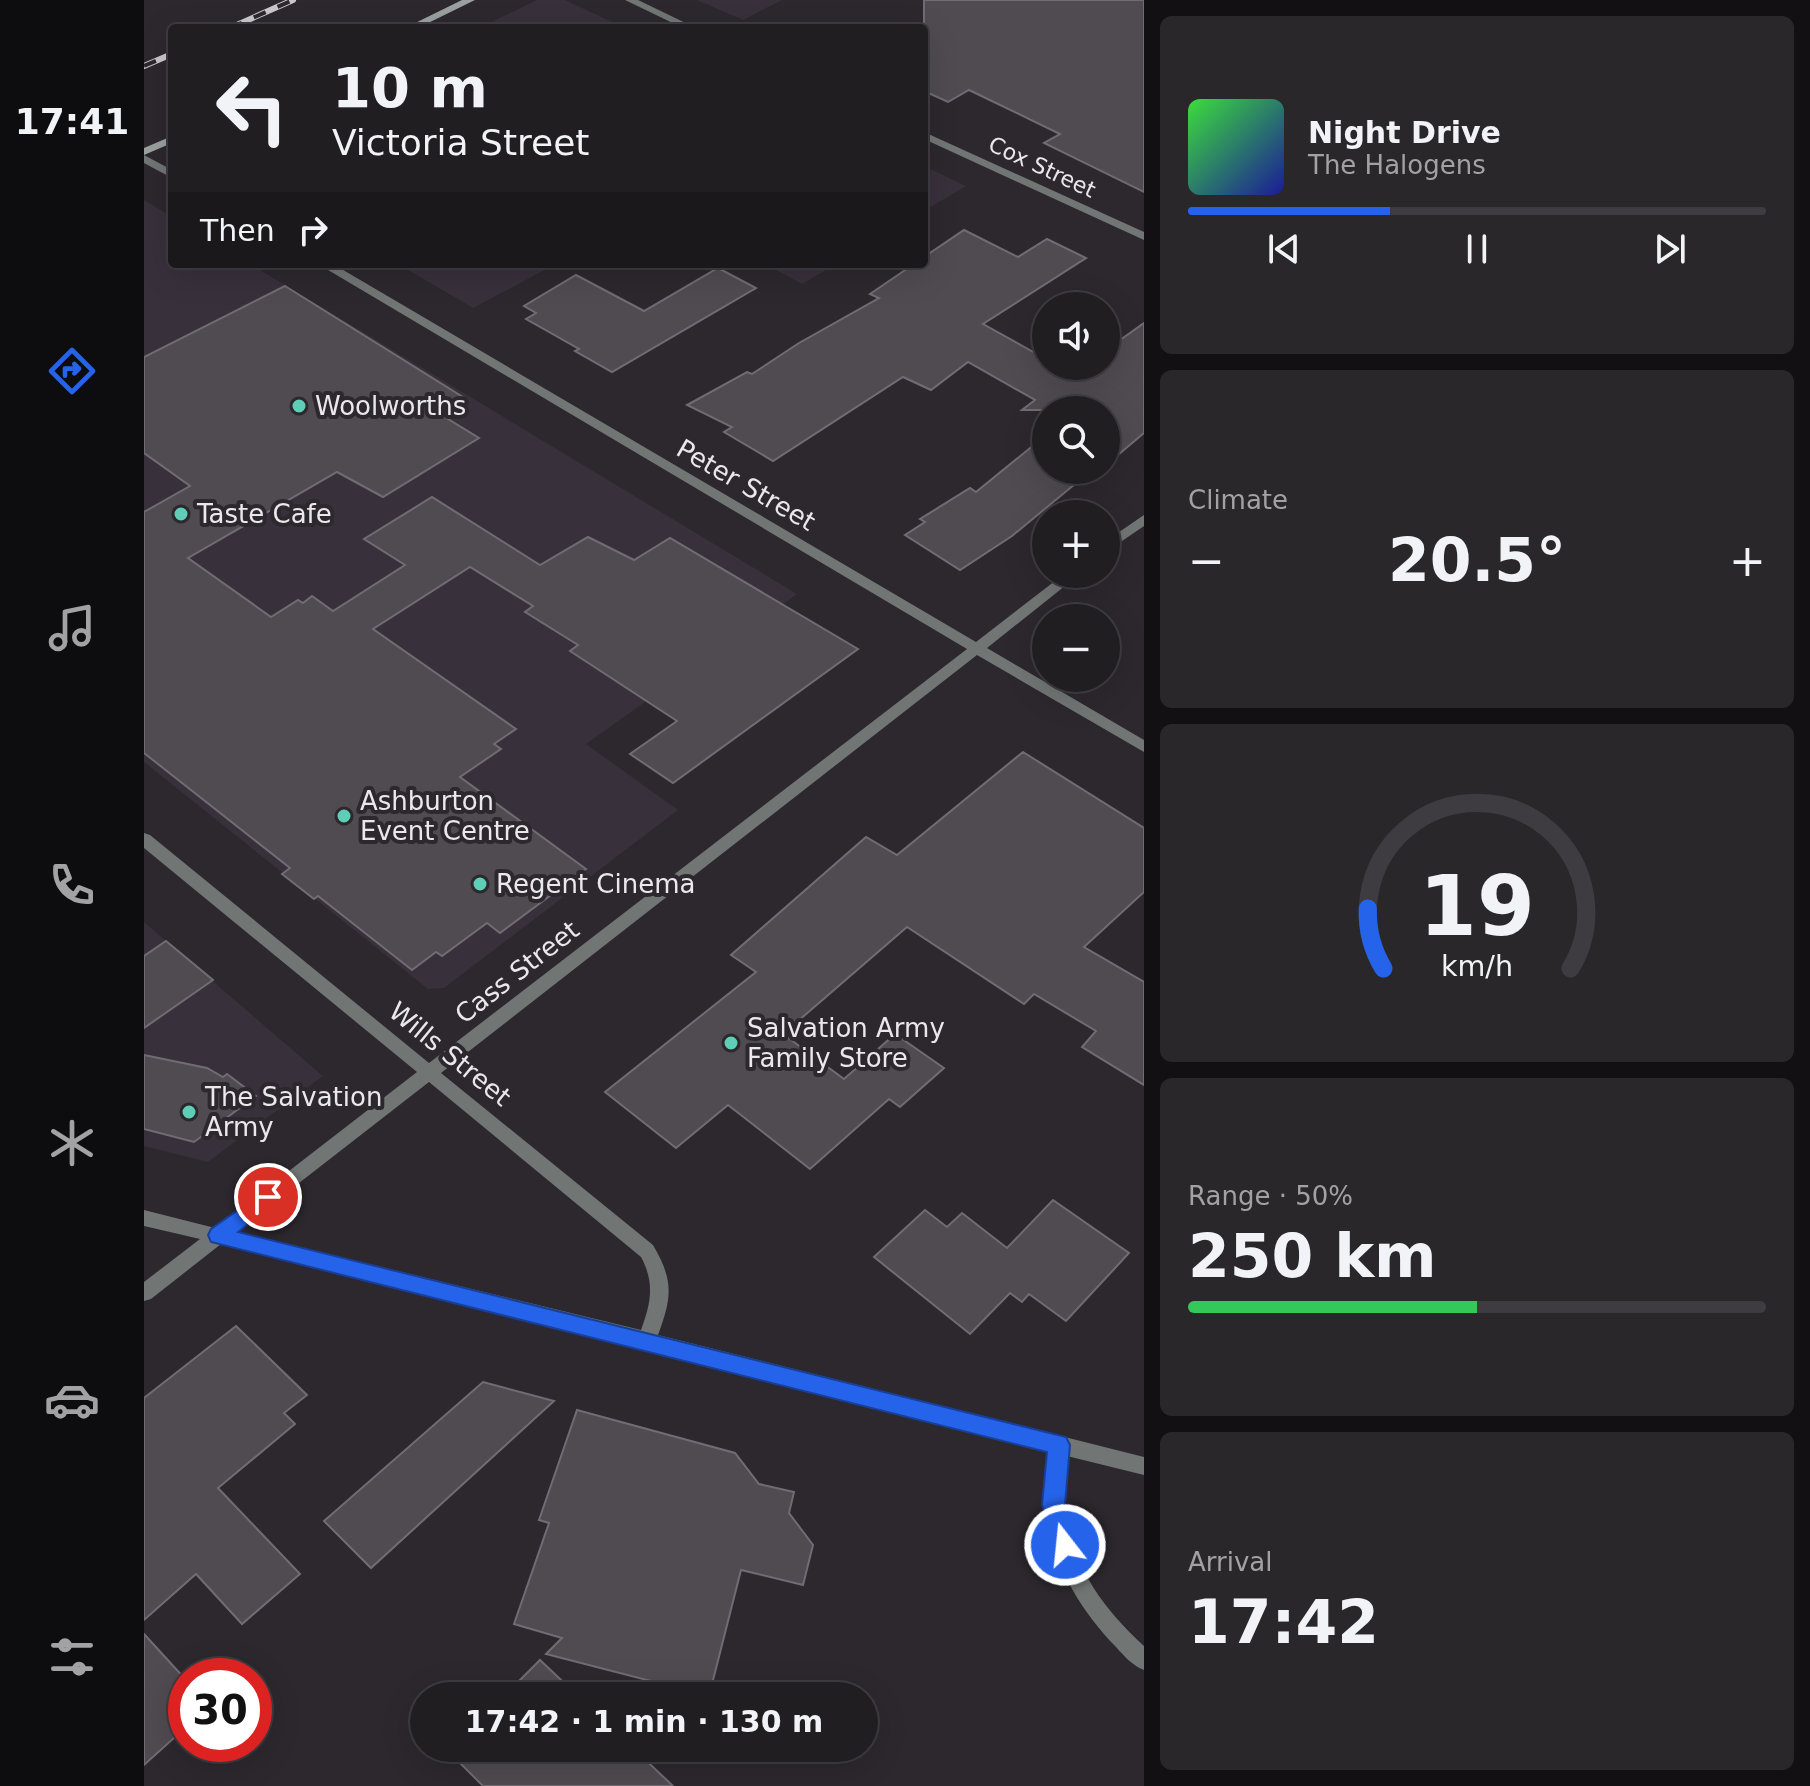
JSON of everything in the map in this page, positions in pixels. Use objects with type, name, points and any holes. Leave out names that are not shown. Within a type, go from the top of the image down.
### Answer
[{"type":"main road","points":[[419,24],[470,0]]},
{"type":"main road","points":[[144,152],[168,141]]},
{"type":"street","points":[[630,0],[682,24]]},
{"type":"street","name":"Cox Street","points":[[928,137],[1144,236]]},
{"type":"street","points":[[144,158],[168,173]]},
{"type":"street","name":"Peter Street","points":[[331,268],[1144,747]]},
{"type":"street","points":[[1120,537],[1144,519]]},
{"type":"street","name":"Cass Street","points":[[144,1293],[1055,588]]},
{"type":"street","name":"Wills Street","points":[[144,839],[647,1251],[662,1282],[662,1298],[647,1340]]},
{"type":"street","points":[[144,1218],[647,1340],[1144,1466]]},
{"type":"street","points":[[1059,1445],[1054,1505],[1071,1563],[1090,1606],[1144,1660]]},
{"type":"shaded area","points":[[537,0],[565,0],[616,24],[487,24]]},
{"type":"shaded area","points":[[697,0],[782,0],[743,20]]},
{"type":"shaded area","points":[[928,168],[966,186],[928,209]]},
{"type":"shaded area","points":[[144,200],[168,215],[168,268],[257,268],[797,594],[586,744],[678,810],[444,988],[428,989],[144,762]]},
{"type":"shaded area","points":[[405,268],[548,268],[473,308]]},
{"type":"shaded area","points":[[772,268],[829,268],[802,284]]},
{"type":"shaded area","points":[[144,922],[323,1076],[208,1162],[144,1146]]},
{"type":"building","points":[[924,0],[1144,0],[1144,192],[1044,143],[1060,134],[969,90],[948,102],[928,93],[928,24],[924,24]]},
{"type":"building","points":[[964,230],[1018,257],[1047,239],[1086,258],[983,324],[1032,351],[1032,380],[1120,380],[1120,340],[1144,323],[1144,433],[1120,453],[1120,396],[1032,398],[968,362],[931,390],[903,377],[773,461],[724,432],[732,427],[687,405],[747,372],[752,374],[799,343],[879,298],[870,294],[908,268],[928,268],[928,254]]},
{"type":"building","points":[[718,268],[756,288],[612,372],[526,319],[536,313],[524,306],[576,275],[644,311]]},
{"type":"building","points":[[285,286],[466,399],[440,414],[479,438],[383,497],[337,472],[188,558],[271,617],[298,600],[303,603],[312,596],[333,611],[405,565],[364,539],[432,497],[540,565],[588,537],[634,560],[670,538],[858,649],[673,783],[630,754],[677,721],[570,651],[578,645],[525,612],[533,606],[470,567],[373,629],[516,729],[494,744],[501,749],[460,777],[586,869],[500,933],[487,923],[442,956],[436,952],[412,970],[318,896],[314,899],[282,874],[290,868],[144,753],[144,512],[190,486],[144,453],[144,357]]},
{"type":"building","points":[[1032,446],[1032,484],[1075,484],[1056,500],[1032,500],[1032,520],[960,570],[905,535],[925,522],[920,519],[970,488],[976,492]]},
{"type":"building","points":[[1023,752],[1144,828],[1144,892],[1084,947],[1144,982],[1144,1085],[1082,1047],[1096,1031],[1034,994],[1024,1004],[907,927],[783,1034],[844,1079],[895,1034],[944,1068],[900,1107],[889,1099],[810,1169],[728,1105],[676,1148],[605,1092],[756,972],[731,955],[866,837],[897,855]]},
{"type":"building","points":[[166,941],[213,980],[144,1028],[144,956]]},
{"type":"building","name":"The Salvation Army","points":[[144,1055],[207,1068],[223,1077],[227,1074],[256,1096],[194,1142],[144,1129]]},
{"type":"building","points":[[1053,1200],[1129,1253],[1066,1321],[1029,1294],[1022,1302],[1010,1293],[970,1334],[874,1257],[925,1210],[947,1227],[962,1213],[1007,1248]]},
{"type":"building","points":[[236,1326],[307,1395],[284,1413],[295,1424],[218,1488],[300,1574],[242,1624],[196,1574],[144,1620],[144,1398]]},
{"type":"building","points":[[483,1382],[554,1401],[371,1568],[324,1521]]},
{"type":"building","points":[[577,1410],[735,1453],[759,1484],[794,1492],[789,1513],[813,1545],[803,1585],[741,1570],[713,1682],[655,1682],[546,1654],[562,1638],[514,1624],[549,1523],[539,1520]]},
{"type":"building","points":[[144,1634],[168,1660],[168,1743],[144,1765]]},
{"type":"building","points":[[540,1660],[563,1682],[518,1682]]},
{"type":"building","points":[[459,1762],[648,1762],[673,1786],[483,1786]]},
{"type":"railway","points":[[239,24],[293,0]]},
{"type":"railway","points":[[144,66],[168,56]]},
{"type":"place","name":"Woolworths","points":[[299,406]]},
{"type":"place","name":"Taste Cafe","points":[[181,514]]},
{"type":"place","name":"Ashburton Event Centre","points":[[344,816]]},
{"type":"place","name":"Regent Cinema","points":[[480,884]]},
{"type":"place","name":"Salvation Army Family Store","points":[[731,1043]]},
{"type":"place","name":"The Salvation Army","points":[[189,1112]]},
{"type":"route","points":[[268,1197],[218,1235],[1059,1445],[1054,1505],[1065,1545]]}]
